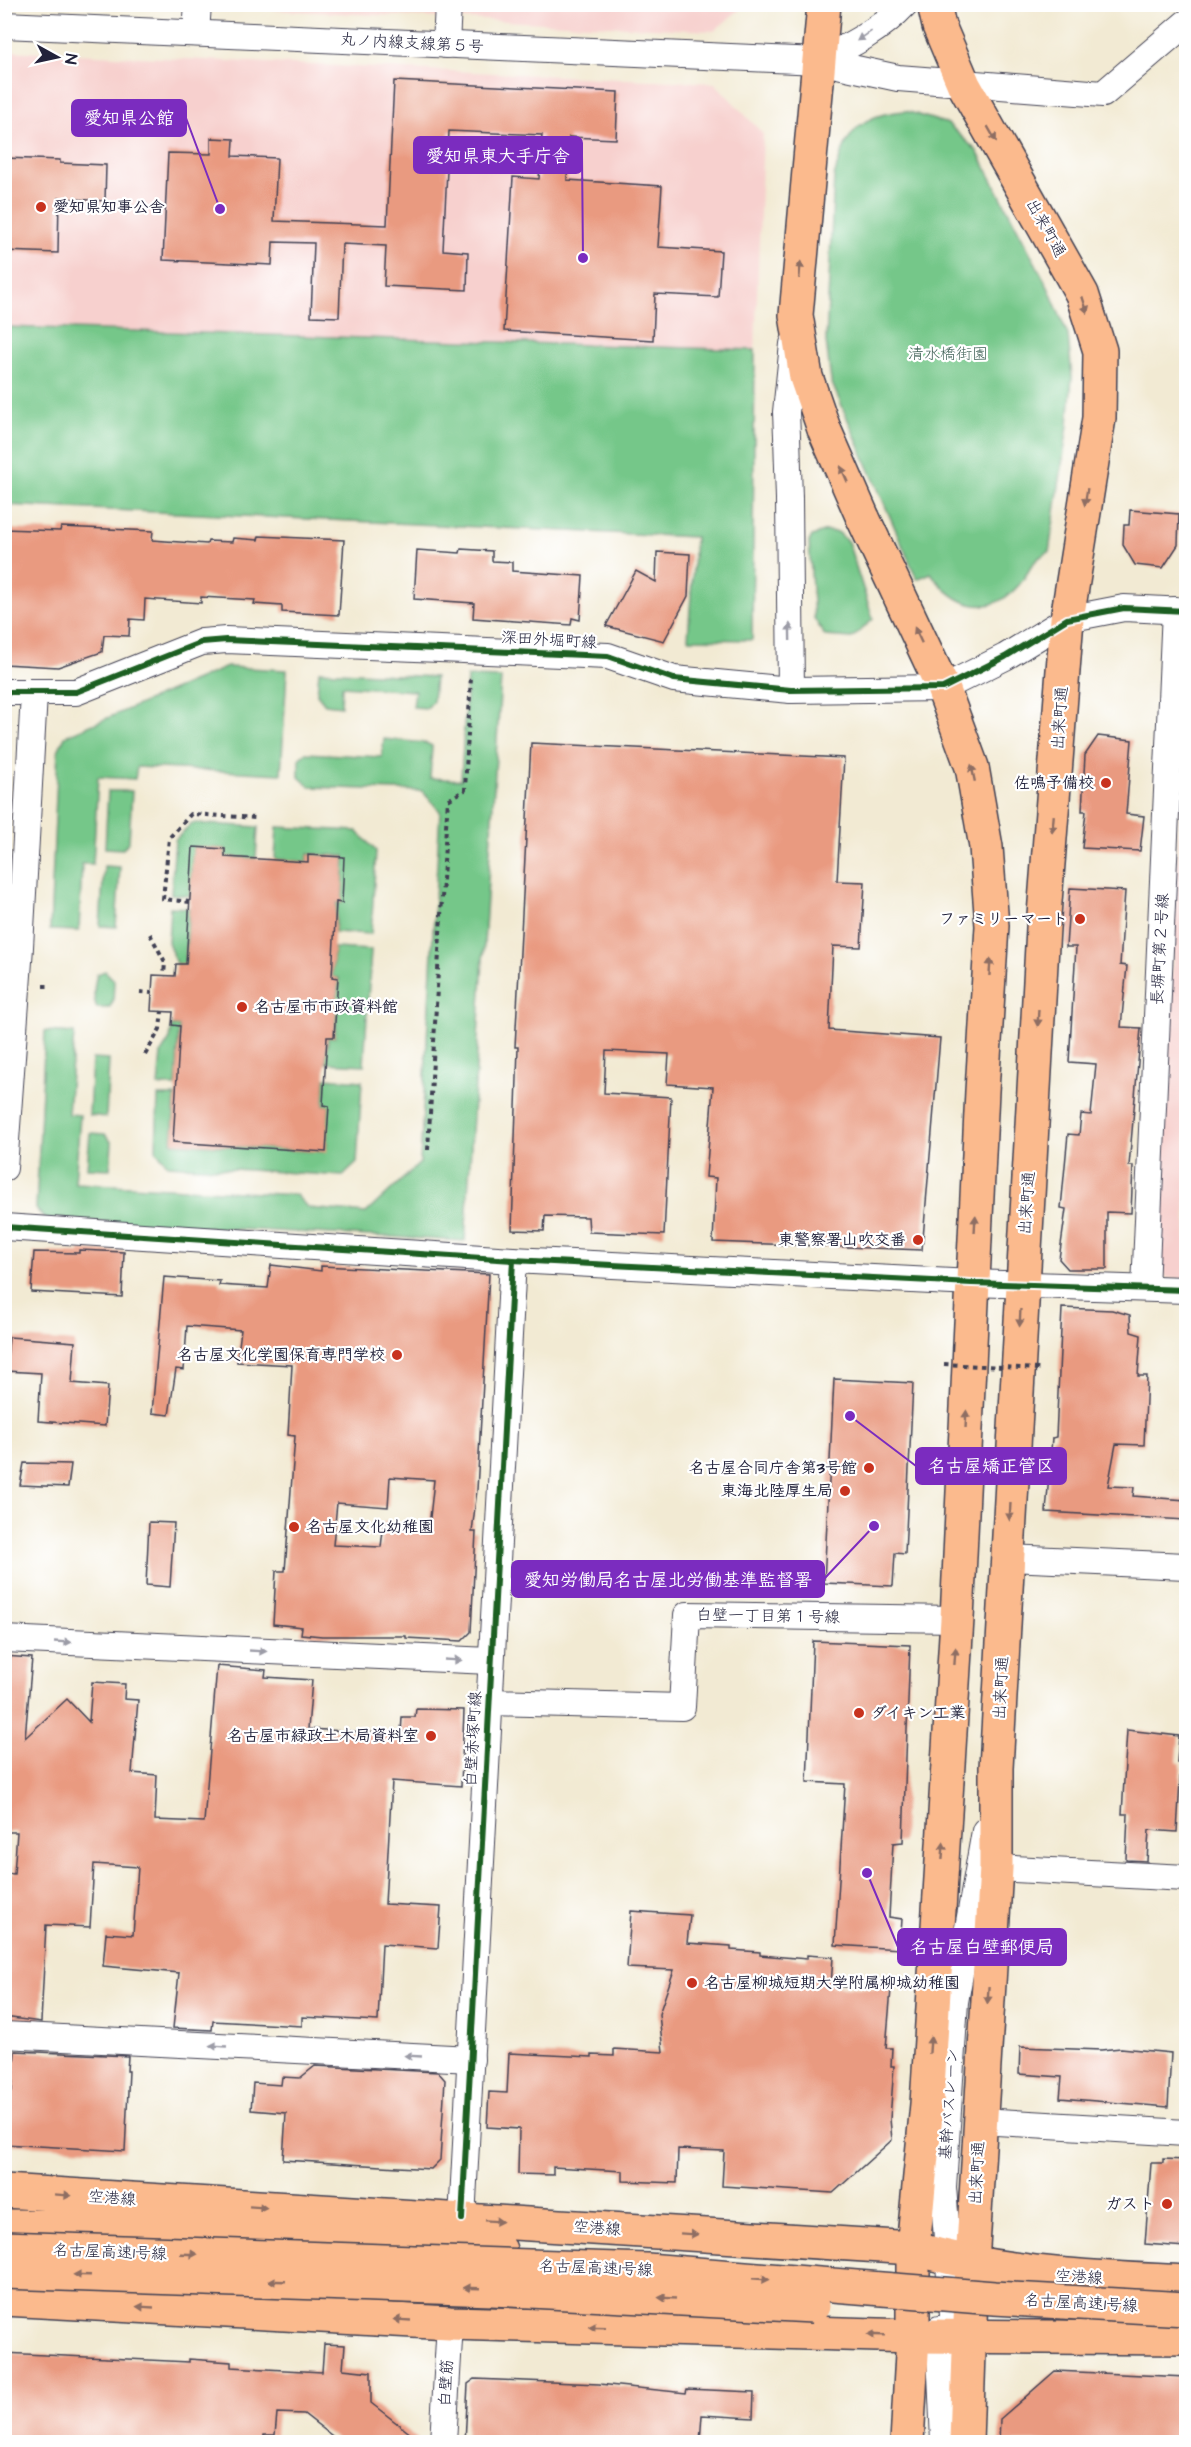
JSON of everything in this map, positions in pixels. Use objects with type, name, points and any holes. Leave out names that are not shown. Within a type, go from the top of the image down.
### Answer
[{"type":"main road","name":"出来町通","points":[[824,4],[796,315],[806,377],[824,429],[863,518],[943,688],[972,767],[986,847],[992,926],[972,1283],[957,1619],[927,2104],[942,2255],[944,2336],[965,2442]]},
{"type":"main road","name":"出来町通","points":[[907,2442],[944,2336],[942,2255],[980,2121],[996,1868],[996,1768],[1007,1558],[1043,928],[1067,619],[1099,417],[1100,351],[1082,294],[964,85],[939,26],[934,4]]},
{"type":"main road","name":"空港線","points":[[4,2191],[462,2219],[942,2255],[1045,2275],[1186,2282]]},
{"type":"main road","points":[[4,2226],[120,2227],[375,2241],[628,2260],[647,2270]]},
{"type":"main road","name":"名古屋高速1号線","points":[[4,2248],[647,2270],[994,2298],[1186,2309]]},
{"type":"main road","name":"名古屋高速1号線","points":[[4,2272],[492,2289],[1186,2325]]},
{"type":"main road","points":[[4,2299],[450,2323],[944,2336],[1186,2338]]},
{"type":"street","points":[[196,33],[198,4]]},
{"type":"street","points":[[446,45],[448,4]]},
{"type":"street","points":[[819,61],[852,44],[895,15],[905,4]]},
{"type":"street","name":"丸ノ内線支線第５号","points":[[4,25],[819,61],[898,78],[964,85],[1103,94],[1184,28]]},
{"type":"street","points":[[791,690],[786,412],[796,315]]},
{"type":"street","name":"深田外堀町線","points":[[4,692],[34,694],[76,692],[202,642],[226,640],[608,656],[674,679],[791,690],[943,688],[1005,657],[1067,619],[1124,608],[1181,611]]},
{"type":"street","name":"長塀町第２号線","points":[[1145,1288],[1181,611]]},
{"type":"street","points":[[4,1168],[12,947],[34,694]]},
{"type":"street","points":[[4,1227],[513,1260],[972,1283],[1186,1290]]},
{"type":"street","name":"白壁赤塚町線","points":[[462,2219],[513,1260]]},
{"type":"street","points":[[1007,1558],[1186,1566]]},
{"type":"street","name":"白壁一丁目第１号線","points":[[488,1702],[682,1707],[687,1615],[957,1619]]},
{"type":"street","points":[[4,1639],[490,1661]]},
{"type":"street","name":"基幹バスレーン","points":[[942,2255],[943,2187],[955,2002],[996,1768]]},
{"type":"street","points":[[996,1868],[1186,1878]]},
{"type":"street","points":[[4,2035],[471,2059]]},
{"type":"street","points":[[980,2121],[1186,2133]]},
{"type":"street","name":"白壁筋","points":[[443,2442],[450,2323]]},
{"type":"street","points":[[944,2336],[944,2442]]},
{"type":"path","points":[[428,1150],[448,800],[465,790],[471,673]]},
{"type":"path","points":[[190,902],[164,899],[169,838],[191,814],[256,818]]},
{"type":"path","points":[[150,934],[165,962],[164,976]]},
{"type":"path","points":[[140,992],[152,993]]},
{"type":"path","points":[[145,1054],[160,1029],[162,1011]]},
{"type":"path","points":[[944,1364],[1040,1370]]},
{"type":"shaded area","points":[[167,5],[745,5],[714,31]]},
{"type":"shaded area","points":[[5,51],[715,83],[763,134],[755,350],[5,327]]},
{"type":"shaded area","points":[[1186,685],[1186,1279],[1167,1278],[1158,1266]]},
{"type":"green space","name":"清水橋街園","points":[[906,111],[948,124],[977,151],[1048,287],[1068,335],[1072,377],[1068,425],[1049,552],[1034,562],[1019,585],[996,603],[984,605],[961,601],[940,584],[931,573],[917,579],[831,381],[826,341],[834,177],[843,149],[856,129],[876,117]]},
{"type":"green space","points":[[5,327],[755,350],[752,640],[688,639],[695,537],[5,505]]},
{"type":"green space","points":[[826,531],[838,532],[848,542],[873,619],[852,638],[825,636],[814,618],[809,542],[812,536]]},
{"type":"green space","points":[[227,667],[287,670],[281,774],[137,767],[135,779],[98,777],[93,864],[82,864],[79,931],[50,930],[58,751],[65,736]]},
{"type":"green space","points":[[319,671],[435,677],[433,701],[427,708],[413,707],[415,691],[342,686],[341,706],[325,704],[317,694]]},
{"type":"green space","points":[[467,677],[501,678],[465,1241],[45,1219],[36,1209],[45,1031],[74,1033],[68,1114],[80,1115],[75,1183],[296,1195],[308,1208],[366,1213],[420,1163],[440,811],[422,791],[310,787],[299,777],[299,759],[305,753],[382,757],[384,739],[426,743],[432,746],[430,778],[461,780]]},
{"type":"green space","points":[[108,791],[132,791],[129,841],[123,849],[105,848]]},
{"type":"green space","points":[[192,823],[258,827],[256,858],[225,857],[226,849],[193,847],[190,896],[171,894],[175,840]]},
{"type":"green space","points":[[277,827],[357,831],[376,851],[371,934],[335,932],[337,903],[342,903],[345,856],[308,854],[307,862],[275,859]]},
{"type":"green space","points":[[104,866],[120,867],[116,927],[100,926]]},
{"type":"green space","points":[[170,907],[189,908],[185,964],[176,964],[168,942]]},
{"type":"green space","points":[[334,948],[371,950],[364,1065],[326,1063],[328,1037],[335,1037],[339,978],[332,977]]},
{"type":"green space","points":[[105,971],[114,980],[113,1002],[109,1008],[97,1008],[94,987],[97,974]]},
{"type":"green space","points":[[172,1026],[179,1026],[176,1086],[158,1086],[161,1053],[170,1039]]},
{"type":"green space","points":[[92,1059],[109,1060],[106,1117],[89,1115]]},
{"type":"green space","points":[[325,1078],[362,1081],[357,1163],[343,1176],[168,1165],[156,1150],[158,1096],[175,1096],[172,1143],[326,1152],[329,1106],[324,1105]]},
{"type":"green space","points":[[90,1133],[105,1134],[112,1143],[110,1169],[87,1168]]},
{"type":"building","points":[[394,81],[618,92],[616,139],[569,137],[567,180],[662,186],[658,247],[721,251],[718,297],[655,294],[653,340],[504,331],[513,177],[539,179],[542,135],[449,131],[443,250],[468,252],[467,290],[384,286],[386,246],[342,244],[339,317],[311,316],[314,243],[273,242],[272,265],[163,260],[168,153],[211,154],[211,138],[234,139],[233,156],[277,158],[274,221],[387,225]]},
{"type":"building","name":"愛知県知事公舎","points":[[4,158],[60,160],[60,163],[106,165],[105,201],[59,198],[58,253],[4,251]]},
{"type":"building","points":[[1130,510],[1179,514],[1178,545],[1163,568],[1135,565],[1123,545],[1124,525],[1129,525]]},
{"type":"building","points":[[61,527],[153,531],[152,540],[207,544],[208,541],[232,542],[233,538],[258,540],[259,536],[344,540],[339,615],[282,612],[282,606],[254,604],[255,600],[201,597],[201,603],[145,599],[144,620],[130,619],[129,636],[104,635],[102,652],[58,667],[4,664],[4,529],[60,531]]},
{"type":"building","points":[[461,549],[492,551],[492,561],[512,562],[512,571],[583,576],[580,620],[572,618],[571,625],[473,618],[474,603],[414,599],[417,550],[460,553]]},
{"type":"building","points":[[657,552],[690,554],[688,596],[664,641],[606,626],[636,571],[656,582]]},
{"type":"building","name":"佐鳴予備校","points":[[1098,736],[1132,740],[1126,814],[1144,816],[1140,851],[1082,848],[1086,811],[1082,811],[1085,755]]},
{"type":"building","points":[[531,743],[844,758],[837,881],[865,882],[861,947],[833,946],[829,1030],[940,1038],[922,1250],[713,1242],[716,1178],[706,1177],[713,1087],[667,1084],[669,1054],[606,1051],[604,1093],[671,1097],[664,1235],[589,1232],[588,1217],[545,1216],[544,1231],[512,1230],[518,1047],[515,1047]]},
{"type":"building","points":[[193,847],[225,849],[225,857],[308,862],[308,855],[344,857],[342,903],[336,902],[332,977],[338,978],[334,1037],[327,1037],[323,1105],[329,1106],[326,1152],[173,1142],[180,1026],[172,1025],[173,1012],[151,1011],[153,975],[175,976],[176,964],[186,964]]},
{"type":"building","points":[[1070,888],[1125,891],[1120,965],[1127,966],[1121,1027],[1141,1028],[1129,1166],[1133,1166],[1131,1213],[1107,1212],[1107,1269],[1068,1269],[1059,1259],[1066,1209],[1061,1208],[1068,1134],[1079,1135],[1081,1114],[1091,1115],[1096,1064],[1069,1062],[1076,947],[1066,947]]},
{"type":"building","points":[[79,1250],[124,1252],[122,1297],[31,1292],[34,1252],[79,1253]]},
{"type":"building","points":[[271,1265],[321,1271],[321,1266],[489,1274],[477,1490],[472,1532],[476,1532],[471,1632],[462,1641],[406,1638],[406,1636],[322,1636],[301,1634],[302,1627],[273,1624],[276,1571],[285,1571],[295,1436],[288,1435],[292,1365],[237,1362],[241,1330],[187,1326],[184,1370],[176,1369],[169,1415],[152,1413],[164,1277],[220,1281],[219,1285],[268,1288]],"holes":[[[390,1477],[434,1480],[429,1527],[384,1522],[381,1547],[333,1545],[337,1503],[388,1507]]]},
{"type":"building","points":[[1062,1308],[1112,1310],[1130,1315],[1131,1332],[1141,1335],[1138,1376],[1147,1376],[1144,1445],[1116,1444],[1108,1486],[1134,1487],[1133,1496],[1186,1500],[1186,1520],[1046,1512],[1052,1438],[1056,1437]]},
{"type":"building","points":[[9,1337],[75,1342],[72,1383],[108,1386],[105,1426],[38,1421],[41,1373],[6,1371]]},
{"type":"building","name":"名古屋合同庁舎第3号館","points":[[834,1379],[913,1383],[905,1554],[895,1553],[893,1586],[824,1583]]},
{"type":"building","points":[[24,1463],[71,1464],[68,1487],[20,1485]]},
{"type":"building","points":[[149,1522],[174,1523],[170,1587],[146,1585]]},
{"type":"building","points":[[813,1641],[910,1645],[903,1842],[893,1843],[889,1917],[902,1919],[900,1949],[835,1945],[845,1784],[807,1782]]},
{"type":"building","points":[[4,1656],[32,1658],[25,1738],[67,1699],[89,1722],[92,1682],[125,1684],[124,1699],[138,1700],[132,1773],[157,1775],[155,1820],[204,1822],[217,1666],[266,1670],[265,1677],[312,1680],[308,1729],[401,1734],[402,1717],[415,1717],[416,1709],[464,1710],[461,1786],[392,1781],[385,1904],[441,1907],[438,1948],[382,1944],[378,2021],[302,2017],[302,2026],[213,2021],[212,2030],[173,2028],[179,1973],[103,1966],[106,1933],[133,1935],[138,1867],[94,1864],[90,1927],[46,1925],[41,2022],[4,2017],[4,1873],[14,1874],[17,1832],[4,1832]]},
{"type":"building","points":[[1127,1730],[1179,1736],[1177,1763],[1181,1763],[1177,1832],[1149,1830],[1147,1861],[1126,1860],[1128,1814],[1122,1814]]},
{"type":"building","points":[[631,1911],[690,1915],[687,1943],[731,1946],[731,1950],[760,1952],[760,1955],[807,1959],[807,1955],[833,1957],[831,1986],[891,1989],[886,2048],[892,2048],[891,2066],[894,2066],[890,2119],[892,2140],[833,2193],[722,2186],[724,2151],[678,2149],[677,2183],[623,2181],[623,2171],[553,2167],[553,2175],[518,2174],[519,2129],[487,2127],[489,2092],[507,2093],[509,2053],[592,2057],[592,2055],[614,2056],[614,2049],[663,2052],[659,2014],[674,1970],[627,1968]]},
{"type":"building","points":[[1020,2047],[1101,2050],[1121,2048],[1171,2053],[1168,2107],[1060,2098],[1062,2077],[1019,2074]]},
{"type":"building","points":[[15,2051],[128,2056],[125,2151],[4,2144],[4,2091],[12,2091]]},
{"type":"building","points":[[315,2066],[438,2072],[445,2080],[440,2160],[431,2169],[283,2160],[286,2113],[251,2110],[253,2083],[281,2085],[282,2077],[300,2078]]},
{"type":"building","name":"ガスト","points":[[1163,2159],[1186,2160],[1186,2247],[1145,2244],[1151,2163],[1163,2163]]},
{"type":"building","points":[[324,2344],[345,2345],[343,2369],[371,2372],[371,2403],[421,2442],[340,2442],[304,2414],[277,2413],[275,2435],[264,2435],[263,2442],[4,2442],[4,2353],[189,2362],[189,2359],[231,2362],[231,2367],[322,2372]]},
{"type":"building","points":[[1055,2371],[1186,2377],[1186,2442],[999,2442],[1000,2419]]},
{"type":"building","points":[[475,2379],[599,2384],[686,2393],[687,2389],[754,2392],[753,2418],[702,2415],[700,2442],[465,2442],[468,2384]]},
{"type":"cycle path","points":[[4,692],[76,692],[202,642],[226,640],[608,656],[674,679],[791,690],[943,688],[1005,657],[1067,619],[1124,608],[1186,611]]},
{"type":"cycle path","points":[[4,1227],[513,1260],[972,1283],[1186,1290]]},
{"type":"cycle path","points":[[462,2219],[513,1260]]},
{"type":"place","name":"愛知県知事公舎","points":[[41,207]]},
{"type":"place","name":"愛知県公館","points":[[220,209]]},
{"type":"place","name":"愛知県東大手庁舎","points":[[583,258]]},
{"type":"place","name":"佐鳴予備校","points":[[1106,783]]},
{"type":"place","name":"ファミリーマート","points":[[1080,919]]},
{"type":"place","name":"名古屋市市政資料館","points":[[242,1007]]},
{"type":"place","name":"東警察署山吹交番","points":[[918,1240]]},
{"type":"place","name":"名古屋文化学園保育専門学校","points":[[397,1355]]},
{"type":"place","name":"名古屋矯正管区","points":[[850,1416]]},
{"type":"place","name":"名古屋合同庁舎第3号館","points":[[869,1468]]},
{"type":"place","name":"東海北陸厚生局","points":[[845,1491]]},
{"type":"place","name":"愛知労働局名古屋北労働基準監督署","points":[[874,1526]]},
{"type":"place","name":"名古屋文化幼稚園","points":[[294,1527]]},
{"type":"place","name":"ダイキン工業","points":[[859,1713]]},
{"type":"place","name":"名古屋市緑政土木局資料室","points":[[431,1736]]},
{"type":"place","name":"名古屋白壁郵便局","points":[[867,1873]]},
{"type":"place","name":"名古屋柳城短期大学附属柳城幼稚園","points":[[692,1983]]},
{"type":"place","name":"ガスト","points":[[1167,2204]]}]
